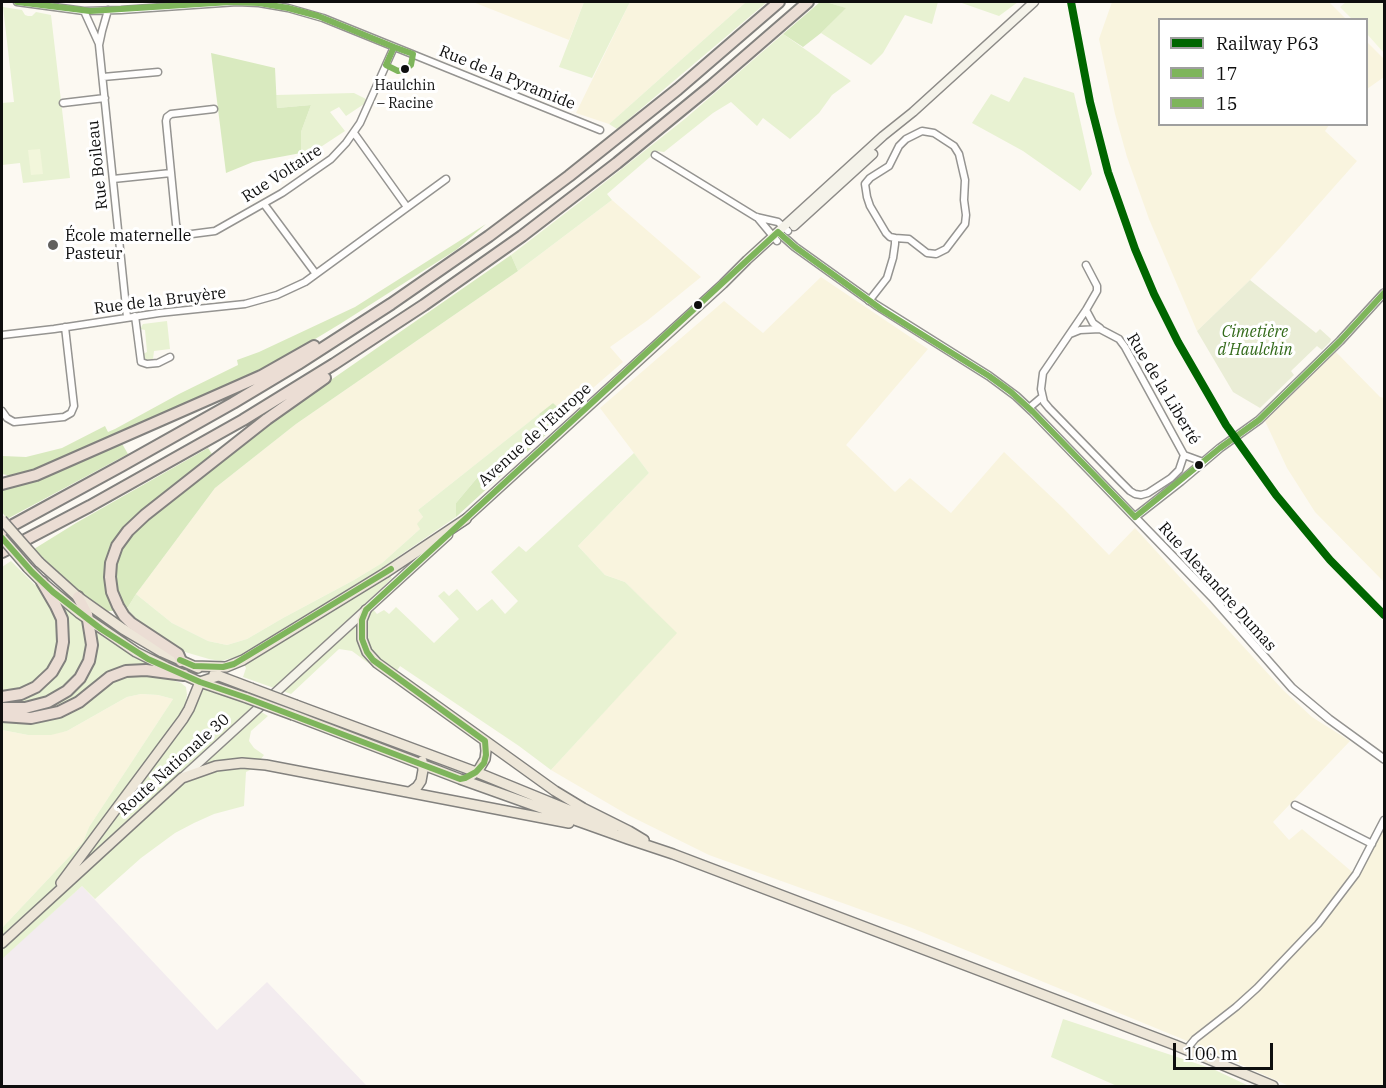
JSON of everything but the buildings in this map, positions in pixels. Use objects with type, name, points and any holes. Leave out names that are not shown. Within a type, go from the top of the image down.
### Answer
[{"type":"highway","points":[[2,531],[211,416],[298,364],[391,304],[569,176],[678,89],[779,2]]},
{"type":"highway","points":[[2,552],[90,506],[250,416],[401,320],[522,236],[604,173],[698,97],[808,2]]},
{"type":"highway","points":[[2,482],[36,475],[249,382],[391,304]]},
{"type":"highway","points":[[181,661],[178,654],[131,623],[116,603],[110,573],[115,550],[120,541],[146,515],[239,441],[282,408],[362,353],[401,320]]},
{"type":"highway","points":[[2,560],[90,506]]},
{"type":"highway","points":[[2,697],[21,694],[36,687],[52,672],[60,658],[63,642],[62,619],[42,582]]},
{"type":"highway","points":[[2,708],[38,706],[58,698],[72,687],[83,673],[90,656],[92,640],[88,620],[78,597]]},
{"type":"highway","points":[[2,716],[25,718],[54,714],[79,702],[110,677],[131,670],[184,675]]},
{"type":"main road","name":"Avenue de l'Europe","points":[[366,610],[723,284],[754,261],[780,234],[855,171],[913,112],[1034,2]]},
{"type":"main road","points":[[194,666],[226,667],[243,660],[385,573],[466,519]]},
{"type":"main road","points":[[2,520],[39,562],[78,597],[146,643],[181,661],[476,772],[644,840]]},
{"type":"main road","points":[[2,538],[42,582],[88,620],[142,656],[200,682],[615,835],[673,854],[1186,1050],[1273,1086]]},
{"type":"main road","points":[[366,610],[362,620],[362,639],[373,660],[570,800],[673,854]]},
{"type":"main road","name":"Route Nationale 30","points":[[2,943],[366,610]]},
{"type":"main road","points":[[243,660],[235,671],[234,681],[239,692],[247,698]]},
{"type":"main road","points":[[49,900],[183,719],[200,682],[218,676]]},
{"type":"main road","points":[[460,778],[476,772],[482,766],[486,751],[485,741]]},
{"type":"main road","points":[[405,747],[418,755],[423,765],[421,781],[410,792]]},
{"type":"main road","points":[[182,778],[216,766],[252,763],[552,819],[615,835]]},
{"type":"street","name":"Rue de la Pyramide","points":[[17,2],[84,11],[231,2],[259,3],[288,8],[312,14],[600,130]]},
{"type":"street","name":"Rue Boileau","points":[[99,45],[108,10]]},
{"type":"street","name":"Rue Boileau","points":[[84,11],[99,45],[128,317]]},
{"type":"street","name":"Rue Voltaire","points":[[171,173],[176,224],[180,233],[187,235],[212,232],[229,224],[293,187],[328,162],[343,147],[362,119],[394,47]]},
{"type":"street","points":[[103,77],[158,72]]},
{"type":"street","points":[[63,103],[105,98]]},
{"type":"street","points":[[113,179],[171,173],[167,117],[174,113],[214,109]]},
{"type":"street","points":[[922,131],[934,133],[952,144],[959,154],[965,180],[965,224],[946,249],[936,254],[927,253],[909,239],[895,238],[886,233],[870,206],[865,184],[891,164],[899,146],[906,139],[922,131]]},
{"type":"street","points":[[354,133],[408,207]]},
{"type":"street","points":[[655,155],[780,234]]},
{"type":"street","name":"Rue de la Bruyère","points":[[2,334],[250,303],[281,294],[316,274],[446,179]]},
{"type":"street","points":[[264,204],[316,274]]},
{"type":"street","points":[[756,217],[776,221],[780,234]]},
{"type":"street","name":"Rue Alexandre Dumas","points":[[780,234],[869,301],[1011,392],[1212,597],[1292,688],[1329,719],[1384,759]]},
{"type":"street","points":[[869,301],[889,274],[894,258],[895,238]]},
{"type":"street","points":[[1086,265],[1097,289],[1096,294],[1045,370],[1041,384],[1042,397],[1049,408],[1132,493],[1138,495],[1148,493],[1166,482],[1179,470],[1184,455]]},
{"type":"street","points":[[1135,517],[1264,415],[1340,341],[1384,293]]},
{"type":"street","name":"Rue de la Liberté","points":[[1086,310],[1094,323],[1116,336],[1123,344],[1184,455],[1203,462]]},
{"type":"street","points":[[135,316],[141,362],[144,364],[164,362],[170,357]]},
{"type":"street","points":[[2,411],[14,422],[64,417],[71,413],[74,406],[65,327]]},
{"type":"street","points":[[1070,334],[1085,329],[1100,328]]},
{"type":"street","points":[[1029,408],[1042,397]]},
{"type":"street","points":[[1295,805],[1372,844]]},
{"type":"street","points":[[1186,1050],[1195,1039],[1252,993],[1305,938],[1359,870],[1384,820]]},
{"type":"shaded area","points":[[473,2],[584,2],[569,40]]},
{"type":"shaded area","points":[[630,2],[746,2],[609,124],[576,113]]},
{"type":"shaded area","points":[[1112,2],[1329,2],[1345,18],[1158,18],[1158,126],[1328,126],[1325,131],[1357,161],[1250,280],[1197,331],[1149,219],[1127,157],[1099,39]]},
{"type":"shaded area","points":[[1368,43],[1384,59],[1384,77],[1368,88]]},
{"type":"shaded area","points":[[612,200],[701,277],[610,347],[623,362],[564,413],[553,403],[418,510],[423,517],[420,529],[382,563],[247,639],[227,645],[208,641],[172,623],[136,594],[215,488],[296,424],[518,271]]},
{"type":"shaded area","points":[[821,277],[928,349],[846,445],[895,492],[910,478],[951,513],[1004,452],[1109,555],[1135,528],[1283,690],[1312,717],[1350,741],[1273,822],[1289,840],[1302,829],[1358,877],[1384,828],[1384,1086],[1289,1086],[1197,1045],[912,928],[709,855],[628,815],[551,770],[676,633],[625,582],[605,575],[578,546],[649,473],[600,408],[724,301],[763,333]]},
{"type":"shaded area","points":[[1335,351],[1380,397],[1384,398],[1384,582],[1315,512],[1287,468],[1265,421]]},
{"type":"shaded area","points":[[141,694],[173,699],[89,827],[83,842],[2,928],[2,730],[28,735],[67,731],[127,697]]},
{"type":"shaded area","points":[[82,886],[217,1030],[267,982],[367,1086],[2,1086],[2,958]]},
{"type":"green space","points":[[584,2],[630,2],[592,78],[559,67]]},
{"type":"green space","points":[[746,2],[767,2],[617,129],[609,124]]},
{"type":"green space","points":[[820,2],[846,8],[803,47],[783,34]]},
{"type":"green space","points":[[826,2],[938,2],[932,24],[905,15],[883,53],[871,65],[821,33],[845,8]]},
{"type":"green space","points":[[959,2],[1018,2],[999,16]]},
{"type":"green space","points":[[1346,2],[1384,2],[1384,53],[1368,35],[1368,18],[1351,18],[1340,7]]},
{"type":"green space","points":[[3,7],[22,10],[28,16],[36,12],[51,15],[70,178],[23,183],[20,163],[2,165],[2,103],[14,102]]},
{"type":"green space","points":[[783,34],[851,81],[832,95],[819,113],[790,139],[763,118],[757,126],[731,102],[713,113],[664,152],[657,151],[607,194],[612,200],[518,271],[511,255],[686,118]]},
{"type":"green space","points":[[211,53],[275,68],[277,108],[311,105],[301,132],[301,153],[253,162],[226,173]]},
{"type":"green space","points":[[1024,77],[1074,93],[1092,174],[1080,191],[1023,151],[972,123],[991,94],[1009,102]]},
{"type":"green space","points":[[354,93],[366,99],[364,104],[346,116],[339,107],[330,112],[345,131],[307,156],[307,153],[301,153],[301,132],[311,105],[277,108],[276,95]]},
{"type":"green space","points":[[40,149],[43,174],[31,175],[28,150]]},
{"type":"green space","points":[[486,224],[456,250],[272,365],[117,435],[128,454],[7,519],[2,512],[2,487],[14,484],[7,475],[2,474],[2,456],[26,457],[62,448],[105,426],[108,432],[115,429],[238,365],[237,360],[355,307]]},
{"type":"green space","points":[[511,255],[518,271],[296,424],[215,488],[128,607],[104,611],[67,581],[34,549],[208,448],[218,463],[266,425]]},
{"type":"green space","name":"Cimetière d'Haulchin","points":[[1250,280],[1316,333],[1320,329],[1331,339],[1322,350],[1317,346],[1291,371],[1294,375],[1260,408],[1233,392],[1197,331]]},
{"type":"green space","points":[[167,321],[170,349],[154,351],[153,359],[144,361],[141,355],[147,352],[145,330],[140,329],[143,324]]},
{"type":"green space","points":[[553,403],[564,413],[563,419],[456,517],[456,503],[477,478],[546,423],[539,414]]},
{"type":"green space","points":[[539,414],[546,423],[477,478],[456,503],[456,517],[383,567],[392,578],[367,602],[377,614],[384,610],[389,614],[396,607],[434,643],[459,619],[438,596],[444,591],[449,596],[457,589],[477,611],[492,599],[505,614],[518,601],[491,572],[519,546],[526,552],[634,453],[649,473],[578,546],[605,575],[625,582],[677,633],[551,770],[400,666],[391,680],[352,651],[339,649],[291,694],[243,677],[246,668],[239,656],[221,661],[185,652],[151,634],[126,608],[136,594],[172,623],[208,641],[227,645],[247,639],[382,563],[420,529],[417,524],[423,517],[418,510]]},
{"type":"green space","points":[[11,561],[44,594],[53,607],[64,606],[105,638],[153,667],[152,676],[172,680],[186,687],[185,705],[178,717],[110,809],[118,812],[202,690],[209,689],[243,701],[268,716],[251,731],[249,741],[264,755],[254,768],[246,772],[244,806],[214,814],[175,833],[141,858],[95,899],[82,886],[2,959],[2,928],[83,842],[89,827],[173,699],[141,694],[127,697],[67,731],[51,735],[28,735],[2,730],[2,567]]},
{"type":"green space","points":[[1063,1019],[1213,1069],[1249,1086],[1117,1086],[1051,1057]]},
{"type":"rail line","name":"P63","points":[[1071,2],[1090,102],[1108,172],[1135,249],[1178,342],[1226,425],[1276,495],[1330,560],[1384,615]]},
{"type":"transit line","name":"15","points":[[17,2],[90,11],[231,2],[259,3],[318,16],[394,47]]},
{"type":"transit line","name":"15","points":[[394,47],[413,54],[411,65],[406,69],[398,71],[386,65],[394,47]]},
{"type":"transit line","name":"17","points":[[2,538],[53,592],[101,629],[148,659],[200,682],[460,779],[465,778],[476,772],[484,763],[485,741],[373,660],[362,639],[362,620],[366,610],[778,232],[795,247],[881,309],[1011,392],[1135,517]]},
{"type":"transit line","name":"17","points":[[1135,517],[1220,448],[1259,420],[1340,341],[1384,293]]},
{"type":"transit line","name":"17","points":[[180,660],[194,666],[223,667],[234,664],[391,569]]},
{"type":"place","name":"Haulchin – Racine","points":[[405,69]]},
{"type":"place","name":"École maternelle Pasteur","points":[[53,245]]}]
